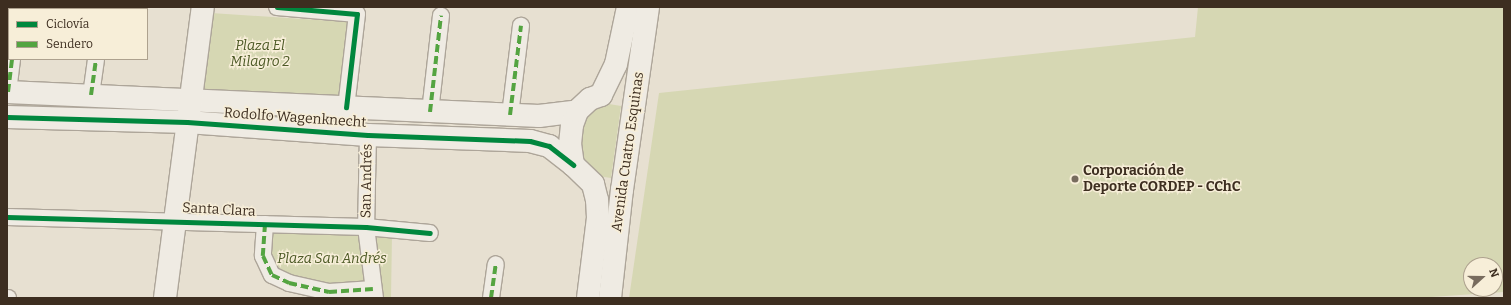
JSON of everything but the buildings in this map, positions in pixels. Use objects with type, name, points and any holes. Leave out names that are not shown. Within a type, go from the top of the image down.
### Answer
[{"type":"street","points":[[165,298],[202,7]]},
{"type":"street","points":[[277,7],[357,14],[346,107]]},
{"type":"street","name":"Avenida Cuatro Esquinas","points":[[601,95],[616,64],[628,7]]},
{"type":"street","name":"Avenida Cuatro Esquinas","points":[[610,298],[622,190],[648,7]]},
{"type":"street","points":[[430,112],[441,16]]},
{"type":"street","points":[[510,115],[521,26]]},
{"type":"street","points":[[8,92],[12,60]]},
{"type":"street","points":[[91,96],[96,60]]},
{"type":"street","name":"Rodolfo Wagenknecht","points":[[8,92],[190,99],[430,112],[539,116],[578,111]]},
{"type":"street","points":[[622,190],[593,184],[573,165],[570,144],[572,125],[578,111],[590,99],[601,95],[615,94],[635,100]]},
{"type":"street","name":"Rodolfo Wagenknecht","points":[[7,117],[187,122],[368,135],[530,141],[549,146],[573,165]]},
{"type":"street","name":"San Andrés","points":[[368,135],[366,227],[374,293]]},
{"type":"street","name":"Avenida Cuatro Esquinas","points":[[588,298],[598,218],[593,184]]},
{"type":"street","name":"Santa Clara","points":[[7,217],[175,220],[366,227],[430,232]]},
{"type":"street","name":"Santa Clara","points":[[265,224],[263,256],[272,275],[289,283],[329,292],[374,293]]},
{"type":"street","points":[[490,298],[496,264]]},
{"type":"green space","name":"Corporación de Deporte CORDEP - CChC","points":[[1198,7],[1504,7],[1504,292],[1503,257],[1463,257],[1463,295],[1417,298],[629,298],[659,93],[1195,37]]},
{"type":"green space","name":"Plaza El Milagro 2","points":[[211,13],[348,22],[352,26],[343,97],[201,89]]},
{"type":"green space","points":[[609,104],[621,106],[611,178],[598,176],[584,164],[579,145],[584,122],[592,111]]},
{"type":"green space","name":"Plaza San Andrés","points":[[270,229],[361,232],[367,286],[330,287],[276,271],[268,255]]},
{"type":"green space","points":[[372,233],[392,234],[391,298],[380,298]]},
{"type":"marked path","points":[[430,112],[441,16]]},
{"type":"marked path","points":[[510,115],[521,26]]},
{"type":"marked path","points":[[8,92],[12,60]]},
{"type":"marked path","points":[[91,95],[96,60]]},
{"type":"marked path","points":[[265,224],[263,256],[272,275],[289,283],[329,292],[373,289]]},
{"type":"marked path","points":[[491,298],[496,264]]},
{"type":"cycle path","points":[[277,7],[357,14],[346,107]]},
{"type":"cycle path","points":[[7,117],[187,122],[368,135],[530,141],[549,146],[573,165]]},
{"type":"cycle path","points":[[7,217],[366,227],[430,233]]},
{"type":"place","name":"Corporación de Deporte CORDEP - CChC","points":[[1075,179]]}]
